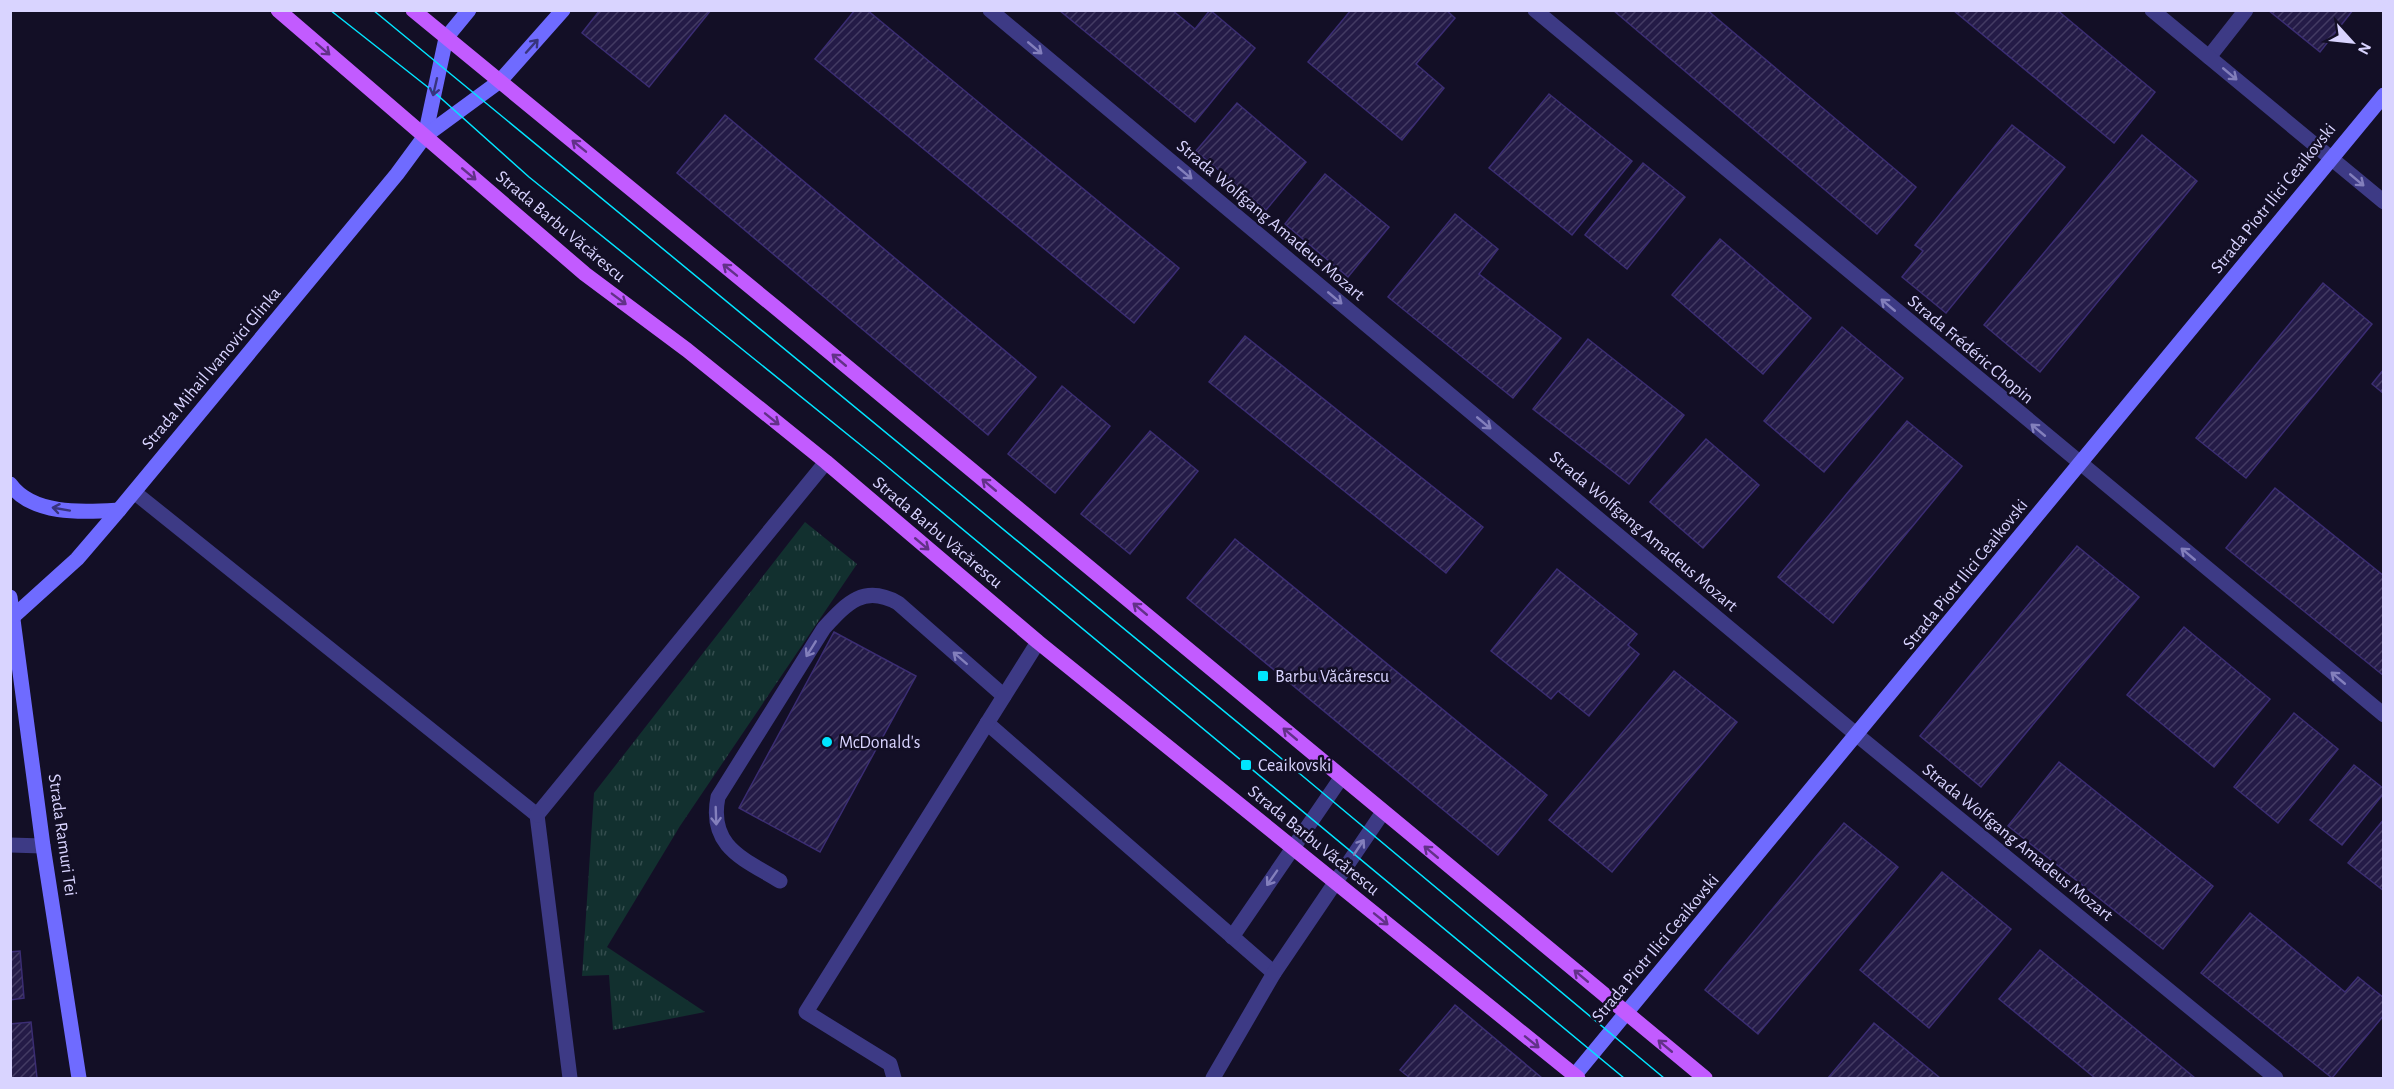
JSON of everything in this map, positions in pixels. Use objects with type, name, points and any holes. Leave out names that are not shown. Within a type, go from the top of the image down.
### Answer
[{"type":"main road","name":"Strada Barbu Văcărescu","points":[[278,10],[585,274],[687,350],[826,462],[1038,642],[1576,1077]]},
{"type":"main road","points":[[413,10],[1705,1078]]},
{"type":"street","name":"Strada Mihail Ivanovici Glinka","points":[[424,136],[446,38],[469,10]]},
{"type":"street","name":"Strada Mihail Ivanovici Glinka","points":[[13,615],[77,559],[397,174],[424,136],[500,81],[563,10]]},
{"type":"street","name":"Strada Wolfgang Amadeus Mozart","points":[[990,10],[1857,735],[2276,1078]]},
{"type":"street","name":"Strada Frédéric Chopin","points":[[1535,10],[2079,465],[2384,715]]},
{"type":"street","points":[[2152,10],[2384,202]]},
{"type":"street","points":[[2209,57],[2246,10]]},
{"type":"street","name":"Strada Piotr Ilici Ceaikovski","points":[[1576,1077],[1626,1013],[2384,95]]},
{"type":"street","points":[[537,815],[826,462]]},
{"type":"street","points":[[10,484],[18,495],[46,506],[68,511],[119,510]]},
{"type":"street","points":[[134,492],[537,815],[570,1078]]},
{"type":"street","points":[[780,881],[733,852],[723,840],[717,827],[715,812],[718,797],[824,628],[840,611],[855,599],[872,594],[886,596],[898,603],[1004,696]]},
{"type":"street","name":"Strada Ramuri Tei","points":[[10,597],[79,1078]]},
{"type":"street","points":[[894,1078],[890,1064],[807,1012],[1038,642]]},
{"type":"street","points":[[987,723],[1274,974]]},
{"type":"street","points":[[1232,937],[1341,778]]},
{"type":"street","points":[[1213,1078],[1274,974],[1383,812]]},
{"type":"street","points":[[10,845],[44,846]]},
{"type":"green space","points":[[805,522],[857,564],[680,826],[607,947],[705,1012],[613,1030],[609,975],[582,976],[594,793]]},
{"type":"building","points":[[600,10],[711,10],[649,87],[582,33]]},
{"type":"building","points":[[855,10],[867,10],[1179,268],[1134,323],[815,59]]},
{"type":"building","points":[[1059,10],[1172,10],[1195,29],[1210,10],[1255,48],[1195,122]]},
{"type":"building","points":[[1351,10],[1446,10],[1455,18],[1416,64],[1444,88],[1402,140],[1308,62]]},
{"type":"building","points":[[1613,10],[1707,10],[1916,187],[1877,234]]},
{"type":"building","points":[[1953,10],[2057,10],[2155,92],[2114,143]]},
{"type":"building","points":[[2268,10],[2353,10],[2320,52]]},
{"type":"building","points":[[1549,94],[1632,161],[1572,235],[1489,168]]},
{"type":"building","points":[[1237,103],[1306,162],[1266,210],[1196,151]]},
{"type":"building","points":[[725,115],[1036,377],[988,435],[677,173]]},
{"type":"building","points":[[2012,125],[2065,167],[1946,313],[1902,277],[1923,251],[1915,245]]},
{"type":"building","points":[[2142,135],[2197,181],[2040,372],[1984,325]]},
{"type":"building","points":[[1643,163],[1685,197],[1627,269],[1585,235]]},
{"type":"building","points":[[1325,174],[1389,227],[1348,277],[1285,224]]},
{"type":"building","points":[[1455,214],[1498,249],[1479,274],[1561,338],[1513,398],[1388,297]]},
{"type":"building","points":[[1720,239],[1811,318],[1763,374],[1672,295]]},
{"type":"building","points":[[2323,283],[2372,324],[2246,478],[2196,438]]},
{"type":"building","points":[[1842,327],[1903,378],[1824,472],[1764,421]]},
{"type":"building","points":[[1245,336],[1483,527],[1446,573],[1209,382]]},
{"type":"building","points":[[1588,339],[1684,415],[1629,484],[1533,409]]},
{"type":"building","points":[[2384,369],[2384,394],[2372,384]]},
{"type":"building","points":[[1062,386],[1110,426],[1055,493],[1008,454]]},
{"type":"building","points":[[1907,421],[1962,466],[1833,623],[1778,577]]},
{"type":"building","points":[[1150,431],[1198,471],[1130,554],[1081,514]]},
{"type":"building","points":[[1706,439],[1759,485],[1703,548],[1650,502]]},
{"type":"building","points":[[2275,488],[2384,576],[2384,676],[2226,548]]},
{"type":"building","points":[[1235,539],[1547,795],[1498,855],[1187,598]]},
{"type":"building","points":[[2077,546],[2139,597],[1981,787],[1920,736]]},
{"type":"building","points":[[1557,569],[1637,634],[1628,645],[1639,654],[1589,716],[1558,691],[1551,699],[1491,651]]},
{"type":"building","points":[[2184,627],[2270,699],[2214,767],[2127,695]]},
{"type":"building","name":"McDonald's","points":[[834,632],[916,676],[820,852],[739,808]]},
{"type":"building","points":[[1674,671],[1737,722],[1612,872],[1549,820]]},
{"type":"building","points":[[2294,713],[2338,749],[2278,823],[2234,787]]},
{"type":"building","points":[[2059,762],[2213,886],[2163,949],[2008,826]]},
{"type":"building","points":[[2354,765],[2384,789],[2384,793],[2342,845],[2310,820]]},
{"type":"building","points":[[2384,819],[2384,891],[2348,863]]},
{"type":"building","points":[[1844,823],[1898,867],[1758,1034],[1705,990]]},
{"type":"building","points":[[1942,872],[2011,929],[1929,1028],[1860,970]]},
{"type":"building","points":[[2250,913],[2345,992],[2358,977],[2384,998],[2384,1015],[2332,1078],[2201,973]]},
{"type":"building","points":[[2040,950],[2195,1078],[2095,1078],[1999,999]]},
{"type":"building","points":[[20,951],[24,998],[10,1000],[10,952]]},
{"type":"building","points":[[1455,1005],[1542,1078],[1410,1078],[1400,1070]]},
{"type":"building","points":[[31,1022],[37,1078],[10,1078],[10,1024]]},
{"type":"building","points":[[1874,1023],[1940,1078],[1828,1078]]},
{"type":"tram line","points":[[330,10],[434,92],[529,177],[878,459],[1624,1078]]},
{"type":"tram line","points":[[373,10],[1299,773],[1664,1078]]},
{"type":"place","name":"Barbu Văcărescu","points":[[1263,676]]},
{"type":"place","name":"McDonald's","points":[[827,742]]},
{"type":"place","name":"Ceaikovski","points":[[1246,765]]}]
